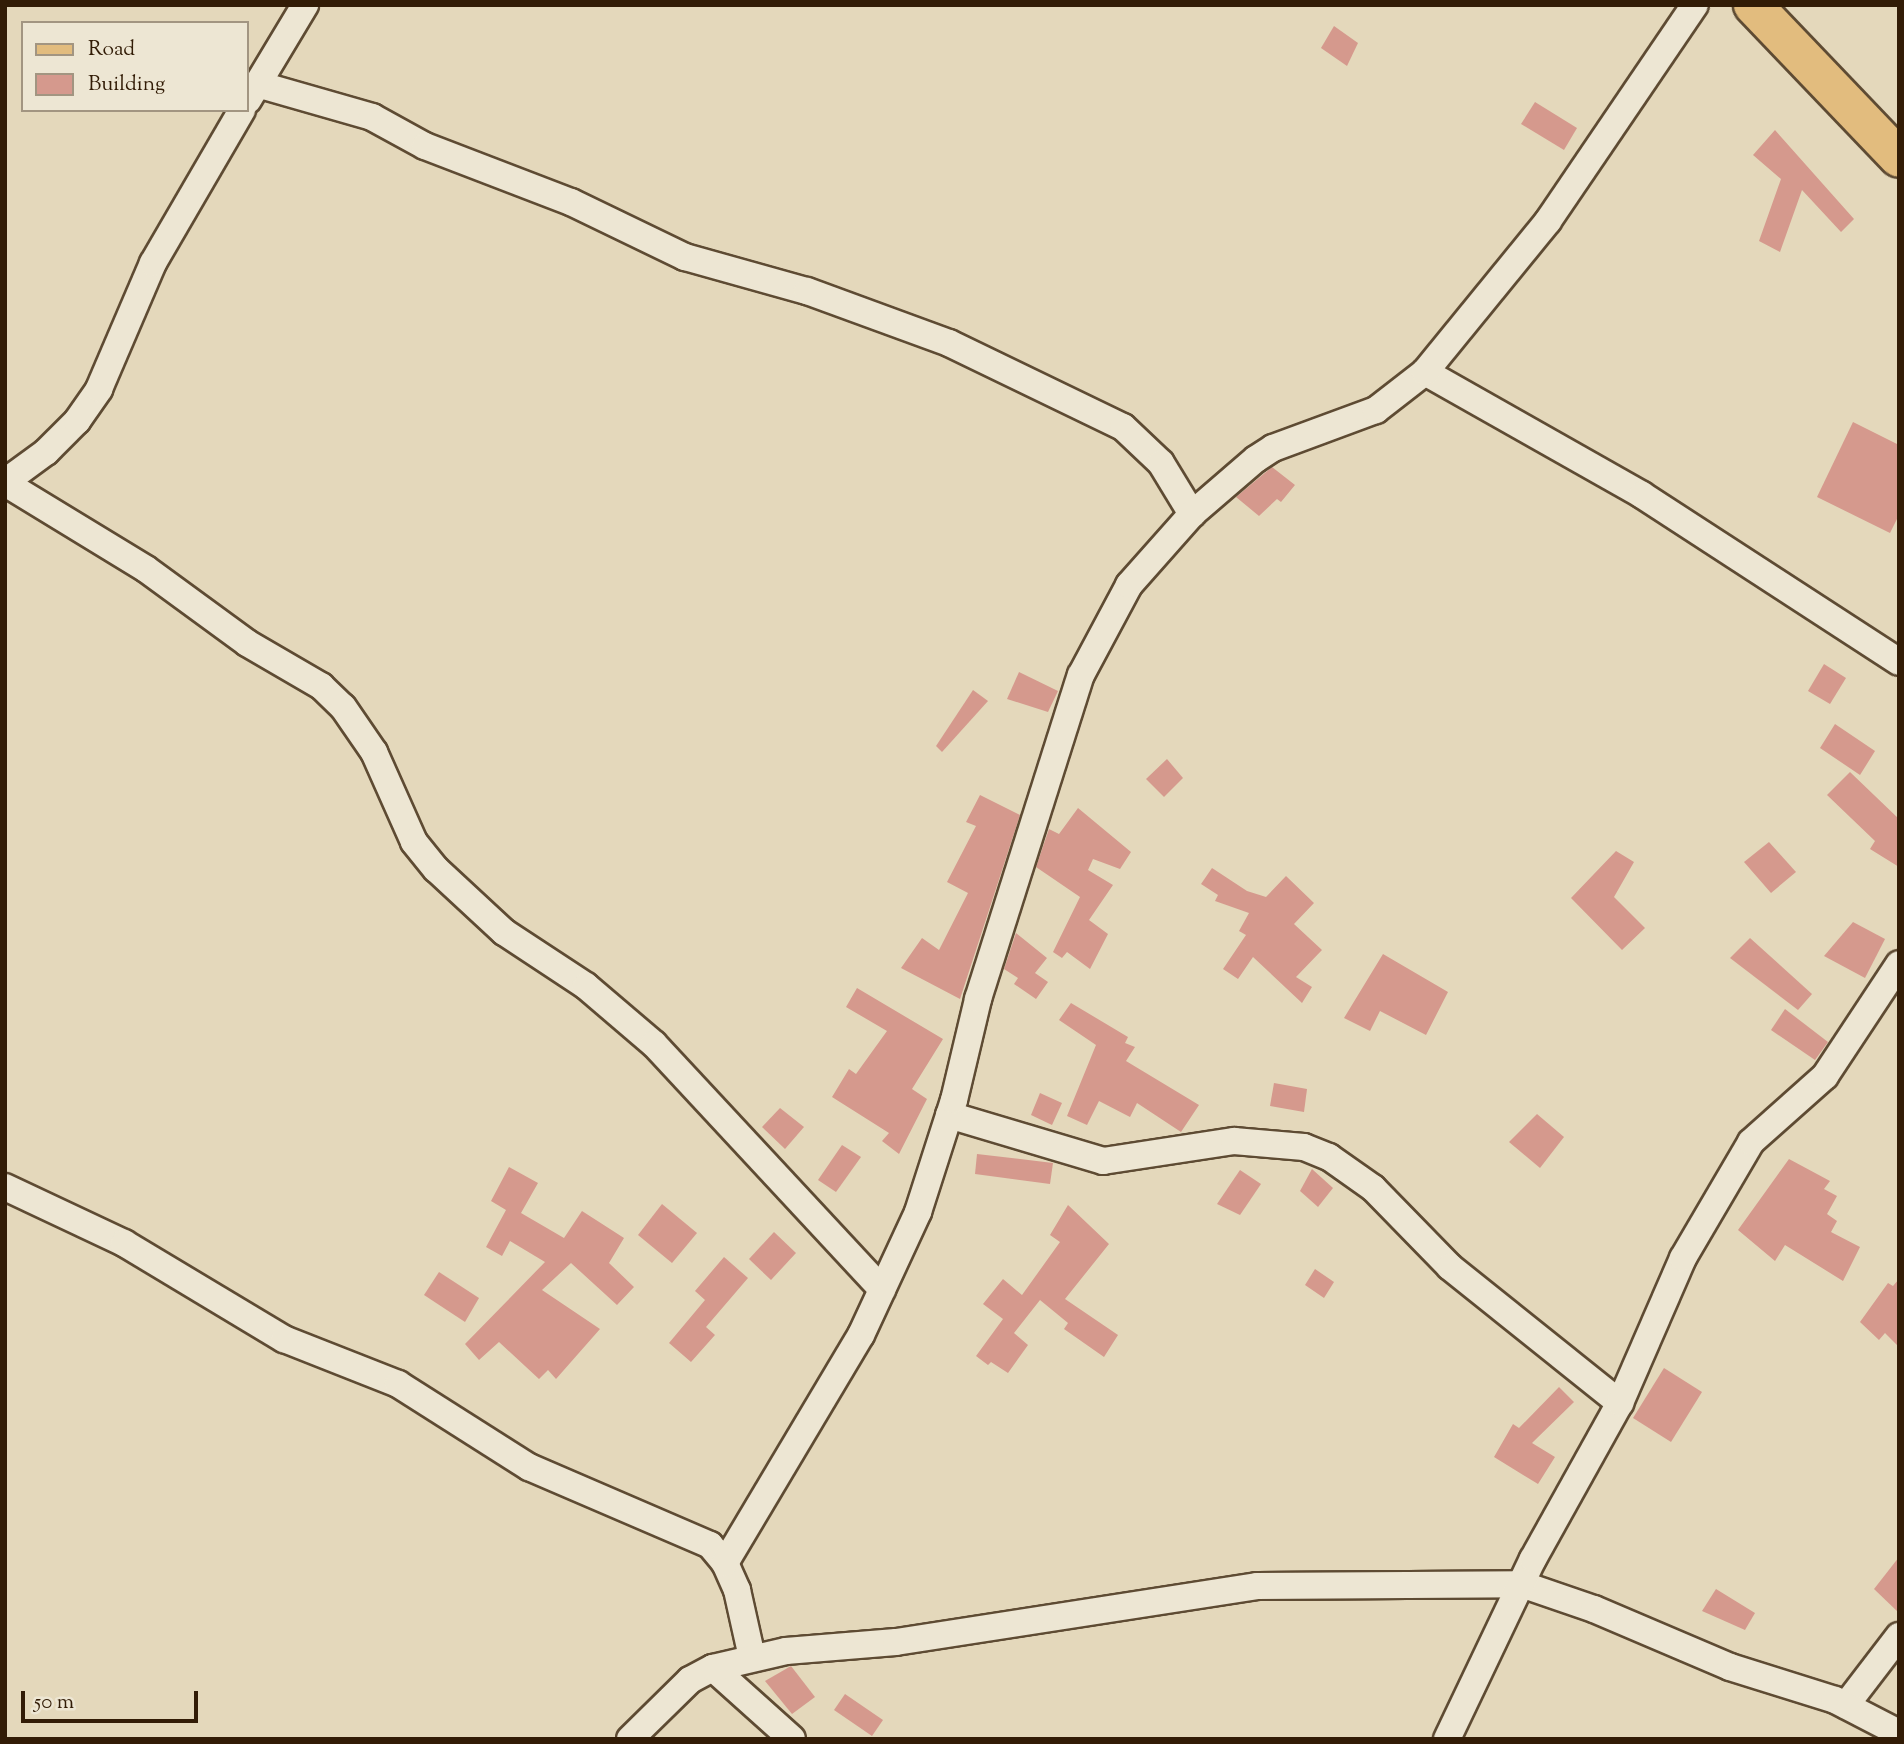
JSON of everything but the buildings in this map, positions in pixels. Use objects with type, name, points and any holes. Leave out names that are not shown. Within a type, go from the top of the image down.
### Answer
[{"type":"main road","points":[[1752,5],[1899,158]]},
{"type":"street","points":[[305,5],[252,93],[372,117],[425,146],[571,202],[685,257],[807,291],[949,343],[1123,427],[1161,463],[1192,514]]},
{"type":"street","points":[[725,1563],[861,1335],[918,1212],[949,1115],[978,999],[1081,675],[1129,585],[1192,514],[1220,487],[1273,448],[1376,410],[1425,372],[1548,221],[1589,154],[1695,5]]},
{"type":"street","points":[[241,112],[153,263],[99,389],[77,422],[5,482],[146,569],[247,643],[321,686],[343,707],[374,752],[414,842],[436,869],[504,932],[586,986],[654,1044],[882,1289]]},
{"type":"street","points":[[1425,372],[1642,495],[1899,662]]},
{"type":"street","points":[[1447,1739],[1521,1584],[1620,1404],[1683,1258],[1751,1142],[1825,1076],[1899,964]]},
{"type":"street","points":[[949,1115],[1103,1161],[1234,1141],[1304,1147],[1329,1157],[1373,1188],[1450,1267],[1620,1404]]},
{"type":"street","points":[[5,1187],[124,1243],[284,1339],[398,1384],[448,1411],[529,1467],[599,1500],[690,1533],[710,1545],[725,1563],[737,1590],[752,1657]]},
{"type":"street","points":[[630,1739],[690,1680],[713,1668],[752,1657],[896,1642],[1257,1586],[1521,1584],[1594,1609],[1730,1667],[1846,1705],[1899,1733]]},
{"type":"street","points":[[1846,1705],[1899,1636]]},
{"type":"street","points":[[713,1668],[792,1739]]}]
